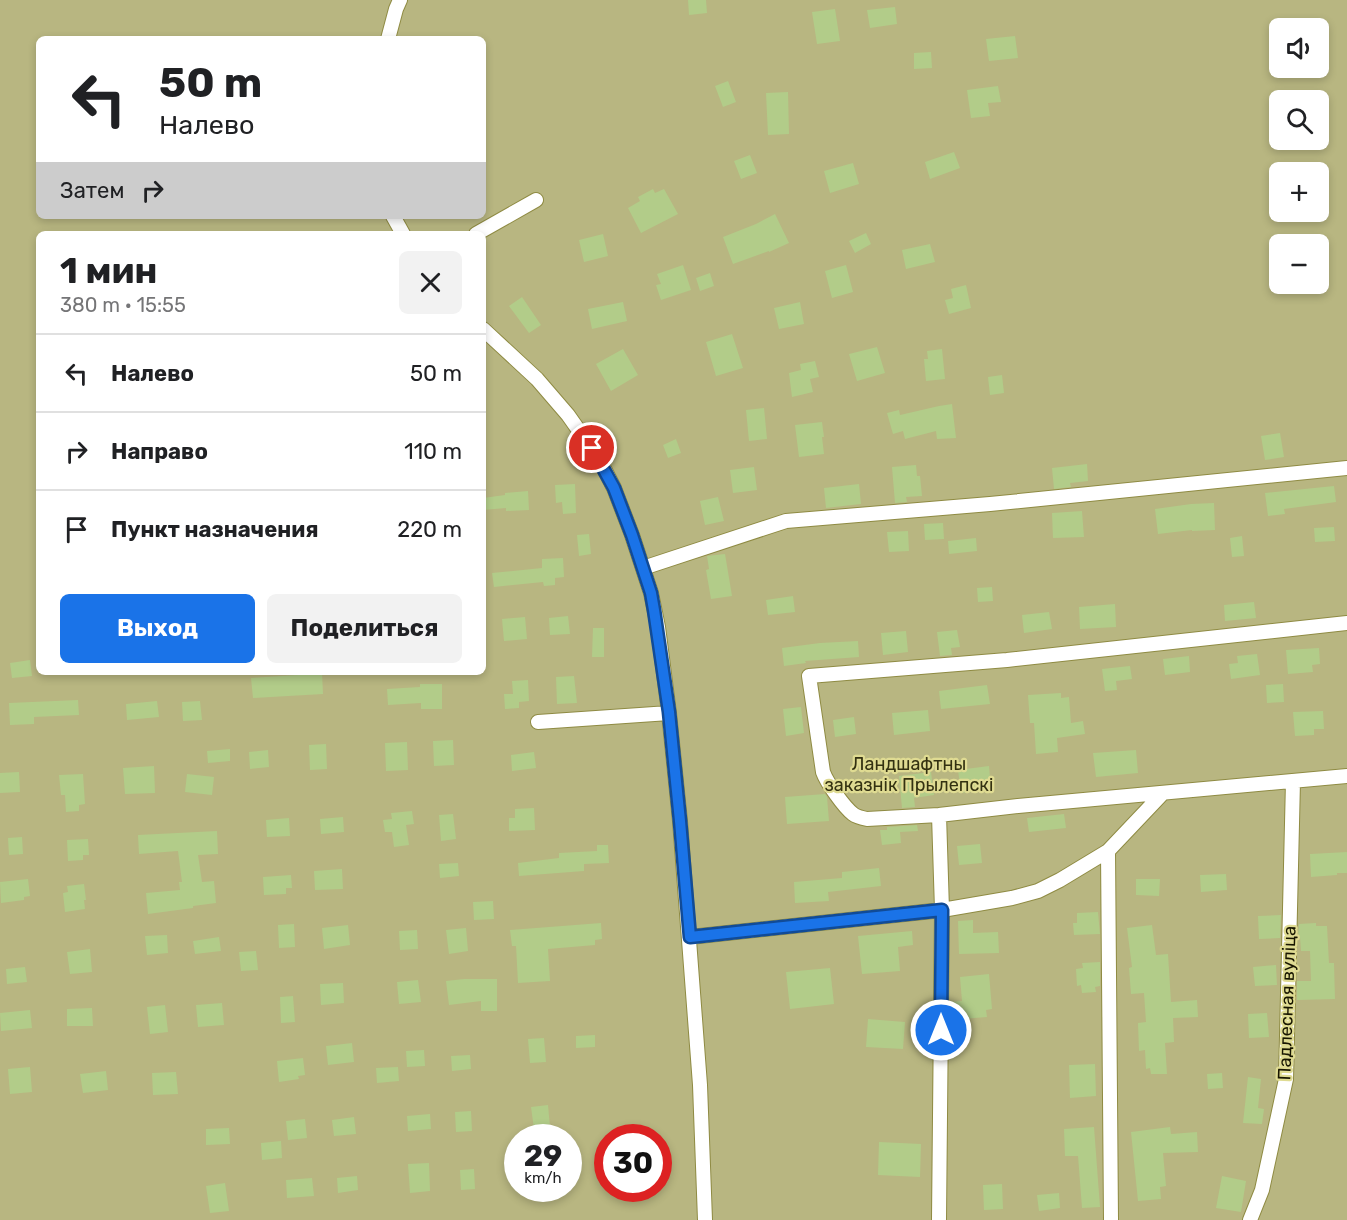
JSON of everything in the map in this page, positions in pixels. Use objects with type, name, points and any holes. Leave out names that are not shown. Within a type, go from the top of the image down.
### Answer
[{"type":"street","points":[[389,36],[396,3]]},
{"type":"street","points":[[481,231],[536,200]]},
{"type":"street","points":[[486,332],[537,379],[568,415],[599,459],[614,488],[651,593],[658,627],[669,712],[690,937],[700,1085],[705,1220]]},
{"type":"street","points":[[643,568],[786,521],[990,504],[1347,468]]},
{"type":"street","points":[[1347,623],[1007,660],[809,676],[823,772],[851,813],[858,818],[939,815],[1347,776]]},
{"type":"street","points":[[538,722],[669,712]]},
{"type":"street","name":"Падлесная вуліца","points":[[1250,1220],[1262,1190],[1286,1079],[1293,781]]},
{"type":"street","points":[[690,937],[942,910],[1012,898],[1038,891],[1108,851],[1163,793]]},
{"type":"street","points":[[939,815],[942,910],[939,1220]]},
{"type":"street","points":[[1108,851],[1111,1220]]},
{"type":"green space","name":"Ландшафтны заказнік Прылепскі","points":[[0,0],[1347,0],[1347,1220],[0,1220]]},
{"type":"building","points":[[688,0],[706,0],[707,13],[689,15]]},
{"type":"building","points":[[895,7],[897,24],[870,28],[867,10]]},
{"type":"building","points":[[835,9],[840,41],[817,44],[812,12]]},
{"type":"building","points":[[1015,36],[1018,58],[989,61],[986,39]]},
{"type":"building","points":[[931,52],[932,68],[914,69],[914,53]]},
{"type":"building","points":[[728,81],[736,102],[723,107],[715,86]]},
{"type":"building","points":[[998,86],[1001,102],[988,103],[990,116],[971,118],[967,90]]},
{"type":"building","points":[[788,92],[789,134],[768,135],[766,93]]},
{"type":"building","points":[[954,152],[960,168],[930,179],[925,162]]},
{"type":"building","points":[[750,155],[757,173],[741,179],[734,161]]},
{"type":"building","points":[[853,163],[859,184],[830,193],[824,171]]},
{"type":"building","points":[[653,189],[655,193],[664,189],[678,214],[641,233],[628,208],[640,201],[638,197]]},
{"type":"building","points":[[775,214],[789,243],[733,264],[723,237]]},
{"type":"building","points":[[866,233],[871,244],[855,253],[849,241]]},
{"type":"building","points":[[603,234],[608,256],[584,262],[579,240]]},
{"type":"building","points":[[930,244],[935,262],[906,269],[902,250]]},
{"type":"building","points":[[683,265],[691,290],[661,300],[656,285],[661,284],[657,274]]},
{"type":"building","points":[[846,265],[853,292],[832,298],[825,271]]},
{"type":"building","points":[[710,273],[714,286],[700,291],[696,278]]},
{"type":"building","points":[[966,285],[971,308],[949,314],[945,300],[953,298],[951,289]]},
{"type":"building","points":[[522,297],[541,325],[529,333],[509,306]]},
{"type":"building","points":[[623,302],[627,321],[592,329],[588,309]]},
{"type":"building","points":[[800,302],[804,324],[779,329],[774,308]]},
{"type":"building","points":[[732,334],[743,368],[716,376],[706,342]]},
{"type":"building","points":[[877,347],[885,373],[857,381],[849,354]]},
{"type":"building","points":[[623,349],[638,375],[611,391],[596,364]]},
{"type":"building","points":[[942,349],[945,379],[926,381],[924,359],[928,359],[927,351]]},
{"type":"building","points":[[815,361],[819,377],[810,379],[813,392],[792,397],[789,373],[801,370],[800,364]]},
{"type":"building","points":[[1002,375],[1004,393],[990,395],[988,377]]},
{"type":"building","points":[[952,404],[956,438],[937,439],[936,431],[905,439],[903,431],[893,434],[887,413],[899,410],[900,415]]},
{"type":"building","points":[[764,408],[767,439],[749,441],[746,410]]},
{"type":"building","points":[[822,422],[824,454],[799,457],[795,425]]},
{"type":"building","points":[[1280,433],[1284,457],[1265,460],[1261,436]]},
{"type":"building","points":[[676,439],[681,453],[668,458],[663,445]]},
{"type":"building","points":[[1087,464],[1088,481],[1070,483],[1071,487],[1054,489],[1052,468]]},
{"type":"building","points":[[916,465],[917,476],[920,476],[922,496],[906,497],[907,502],[895,503],[892,467]]},
{"type":"building","points":[[754,467],[757,490],[733,493],[730,470]]},
{"type":"building","points":[[575,484],[576,513],[563,514],[562,502],[556,503],[555,485]]},
{"type":"building","points":[[859,484],[861,504],[826,508],[824,488]]},
{"type":"building","points":[[1334,486],[1336,502],[1284,509],[1285,514],[1268,516],[1265,493]]},
{"type":"building","points":[[528,491],[529,510],[506,511],[506,508],[486,510],[486,498],[505,495],[505,493]]},
{"type":"building","points":[[718,497],[724,521],[705,525],[700,501]]},
{"type":"building","points":[[1214,503],[1215,530],[1158,534],[1155,509]]},
{"type":"building","points":[[1082,511],[1084,537],[1053,538],[1052,513]]},
{"type":"building","points":[[943,523],[944,539],[925,540],[924,524]]},
{"type":"building","points":[[1334,527],[1335,541],[1315,542],[1314,528]]},
{"type":"building","points":[[908,531],[909,551],[889,552],[887,532]]},
{"type":"building","points":[[589,534],[591,554],[579,556],[577,535]]},
{"type":"building","points":[[1242,536],[1244,556],[1232,557],[1230,538]]},
{"type":"building","points":[[976,538],[977,551],[949,554],[948,541]]},
{"type":"building","points":[[725,554],[732,596],[711,599],[706,570],[709,569],[707,556]]},
{"type":"building","points":[[563,558],[564,577],[555,578],[555,585],[544,586],[543,582],[494,587],[492,573],[542,568],[542,559]]},
{"type":"building","points":[[992,587],[993,601],[978,602],[977,588]]},
{"type":"building","points":[[793,596],[795,612],[768,615],[766,600]]},
{"type":"building","points":[[1254,602],[1256,618],[1225,621],[1224,605]]},
{"type":"building","points":[[1115,604],[1116,627],[1080,629],[1079,607]]},
{"type":"building","points":[[1049,612],[1052,629],[1024,633],[1022,615]]},
{"type":"building","points":[[568,616],[570,634],[550,635],[549,618]]},
{"type":"building","points":[[525,617],[527,639],[504,641],[502,619]]},
{"type":"building","points":[[593,628],[604,628],[604,657],[592,657]]},
{"type":"building","points":[[957,630],[960,647],[951,648],[952,655],[940,656],[937,632]]},
{"type":"building","points":[[906,631],[908,652],[883,655],[881,633]]},
{"type":"building","points":[[858,641],[859,657],[805,661],[806,663],[784,666],[782,648]]},
{"type":"building","points":[[1319,648],[1320,664],[1312,665],[1313,672],[1288,674],[1286,650]]},
{"type":"building","points":[[1257,654],[1260,675],[1231,679],[1229,664],[1238,663],[1237,656]]},
{"type":"building","points":[[1189,656],[1190,672],[1165,675],[1163,659]]},
{"type":"building","points":[[30,660],[32,676],[12,678],[10,663]]},
{"type":"building","points":[[1130,666],[1132,679],[1116,681],[1117,690],[1105,691],[1102,669]]},
{"type":"building","points":[[322,675],[323,694],[253,698],[251,678]]},
{"type":"building","points":[[574,676],[577,703],[557,704],[556,677]]},
{"type":"building","points":[[528,680],[529,701],[519,702],[519,708],[505,709],[504,694],[513,694],[512,681]]},
{"type":"building","points":[[420,684],[442,684],[442,709],[421,709],[421,703],[388,705],[387,689],[420,687]]},
{"type":"building","points":[[1283,684],[1284,702],[1267,703],[1266,685]]},
{"type":"building","points":[[987,685],[990,704],[941,709],[939,691]]},
{"type":"building","points":[[1061,693],[1061,698],[1069,697],[1071,723],[1083,721],[1085,734],[1057,738],[1058,752],[1036,754],[1034,723],[1030,723],[1028,695]]},
{"type":"building","points":[[78,700],[79,715],[34,717],[34,724],[10,725],[9,703]]},
{"type":"building","points":[[157,701],[159,717],[127,720],[126,704]]},
{"type":"building","points":[[200,701],[202,720],[183,721],[182,702]]},
{"type":"building","points":[[801,707],[804,733],[786,736],[783,709]]},
{"type":"building","points":[[928,710],[930,731],[894,735],[892,713]]},
{"type":"building","points":[[1323,711],[1324,729],[1314,729],[1314,735],[1295,736],[1293,712]]},
{"type":"building","points":[[854,717],[856,734],[835,737],[833,720]]},
{"type":"building","points":[[453,740],[454,765],[434,766],[433,741]]},
{"type":"building","points":[[407,742],[408,770],[386,771],[385,743]]},
{"type":"building","points":[[326,744],[327,769],[310,770],[309,745]]},
{"type":"building","points":[[230,749],[230,761],[208,763],[207,751]]},
{"type":"building","points":[[268,750],[269,767],[250,769],[249,752]]},
{"type":"building","points":[[1136,750],[1138,773],[1096,777],[1093,753]]},
{"type":"building","points":[[534,752],[536,768],[512,771],[511,755]]},
{"type":"building","points":[[154,766],[155,793],[125,794],[123,768]]},
{"type":"building","points":[[989,766],[991,789],[961,793],[958,770]]},
{"type":"building","points":[[19,772],[20,792],[0,793],[0,773]]},
{"type":"building","points":[[931,772],[934,795],[914,798],[915,807],[902,808],[899,776]]},
{"type":"building","points":[[83,774],[85,804],[79,805],[79,811],[66,812],[65,795],[61,795],[59,775]]},
{"type":"building","points":[[187,774],[214,777],[212,795],[185,792]]},
{"type":"building","points":[[825,794],[829,821],[787,824],[785,797]]},
{"type":"building","points":[[534,808],[535,830],[509,831],[509,818],[515,818],[515,809]]},
{"type":"building","points":[[412,811],[414,824],[406,825],[409,845],[394,847],[392,832],[385,832],[383,820],[392,819],[391,813]]},
{"type":"building","points":[[453,814],[456,839],[441,841],[439,815]]},
{"type":"building","points":[[1064,814],[1066,828],[1029,832],[1027,818]]},
{"type":"building","points":[[343,817],[344,832],[321,834],[320,819]]},
{"type":"building","points":[[289,818],[290,836],[267,837],[266,820]]},
{"type":"building","points":[[917,825],[918,831],[900,832],[901,843],[882,845],[880,830],[887,830],[887,827]]},
{"type":"building","points":[[217,831],[218,854],[198,855],[202,882],[214,881],[216,903],[148,914],[146,893],[180,890],[179,882],[182,882],[178,851],[139,854],[138,835]]},
{"type":"building","points":[[22,837],[23,854],[9,855],[8,838]]},
{"type":"building","points":[[88,839],[89,855],[83,855],[83,860],[68,861],[67,840]]},
{"type":"building","points":[[980,844],[982,863],[959,865],[957,846]]},
{"type":"building","points":[[597,845],[608,845],[609,863],[584,864],[584,871],[519,876],[518,863],[559,858],[559,853],[597,851]]},
{"type":"building","points":[[1347,852],[1347,873],[1311,877],[1310,854]]},
{"type":"building","points":[[458,863],[459,876],[440,878],[439,864]]},
{"type":"building","points":[[879,868],[881,886],[828,892],[829,901],[795,903],[794,882],[842,878],[842,872]]},
{"type":"building","points":[[342,869],[343,889],[315,890],[314,871]]},
{"type":"building","points":[[1226,874],[1227,890],[1201,892],[1200,875]]},
{"type":"building","points":[[291,875],[292,888],[286,888],[286,894],[264,895],[263,877]]},
{"type":"building","points":[[28,879],[30,896],[24,897],[24,900],[1,903],[0,882]]},
{"type":"building","points":[[1136,879],[1160,879],[1159,896],[1136,895]]},
{"type":"building","points":[[84,884],[85,909],[65,912],[63,893],[68,892],[67,886]]},
{"type":"building","points":[[493,901],[494,919],[474,920],[473,902]]},
{"type":"building","points":[[1098,912],[1100,934],[1074,935],[1073,923],[1077,923],[1077,913]]},
{"type":"building","points":[[1281,915],[1280,938],[1259,939],[1258,916]]},
{"type":"building","points":[[973,920],[973,933],[998,932],[999,953],[959,954],[958,921]]},
{"type":"building","points":[[601,923],[602,939],[595,940],[595,945],[548,949],[550,981],[518,983],[516,946],[512,946],[510,930]]},
{"type":"building","points":[[1316,923],[1316,926],[1327,926],[1329,963],[1334,963],[1335,999],[1297,1000],[1297,981],[1311,981],[1310,951],[1301,951],[1300,937],[1298,937],[1299,924]]},
{"type":"building","points":[[294,924],[295,947],[279,948],[278,925]]},
{"type":"building","points":[[348,925],[350,945],[324,949],[322,928]]},
{"type":"building","points":[[1152,925],[1156,955],[1168,954],[1171,1002],[1197,1000],[1198,1017],[1173,1018],[1174,1042],[1165,1043],[1167,1074],[1151,1074],[1150,1068],[1146,1069],[1145,1050],[1139,1051],[1138,1023],[1146,1022],[1144,993],[1131,994],[1129,968],[1132,967],[1127,928]]},
{"type":"building","points":[[466,928],[468,951],[449,954],[446,930]]},
{"type":"building","points":[[417,930],[418,949],[400,950],[399,931]]},
{"type":"building","points":[[912,931],[913,945],[898,947],[900,971],[862,974],[858,936]]},
{"type":"building","points":[[167,935],[168,953],[147,955],[145,936]]},
{"type":"building","points":[[219,937],[221,951],[195,954],[193,941]]},
{"type":"building","points":[[90,949],[92,972],[70,974],[67,952]]},
{"type":"building","points":[[256,951],[258,970],[241,971],[239,952]]},
{"type":"building","points":[[1100,962],[1100,986],[1095,987],[1096,992],[1082,993],[1081,985],[1077,986],[1076,969],[1083,968],[1082,963]]},
{"type":"building","points":[[1276,965],[1277,985],[1255,986],[1253,967]]},
{"type":"building","points":[[25,967],[27,982],[7,984],[6,969]]},
{"type":"building","points":[[830,968],[834,1004],[790,1009],[786,972]]},
{"type":"building","points":[[989,974],[992,1009],[986,1010],[987,1017],[950,1020],[950,1002],[962,1001],[960,977]]},
{"type":"building","points":[[497,979],[497,1011],[481,1011],[481,1001],[449,1005],[446,981]]},
{"type":"building","points":[[418,980],[421,1002],[399,1004],[397,982]]},
{"type":"building","points":[[343,983],[344,1003],[321,1005],[320,984]]},
{"type":"building","points":[[293,996],[295,1022],[281,1023],[280,997]]},
{"type":"building","points":[[222,1003],[224,1025],[198,1027],[196,1005]]},
{"type":"building","points":[[165,1005],[168,1032],[150,1034],[147,1007]]},
{"type":"building","points":[[92,1008],[93,1026],[67,1026],[67,1009]]},
{"type":"building","points":[[30,1010],[32,1028],[1,1031],[0,1013]]},
{"type":"building","points":[[1267,1013],[1269,1037],[1249,1038],[1248,1014]]},
{"type":"building","points":[[868,1019],[905,1022],[903,1049],[866,1047]]},
{"type":"building","points":[[595,1035],[595,1047],[576,1048],[576,1036]]},
{"type":"building","points":[[544,1038],[546,1062],[530,1063],[528,1039]]},
{"type":"building","points":[[352,1043],[354,1062],[328,1065],[326,1046]]},
{"type":"building","points":[[424,1050],[425,1066],[407,1067],[406,1051]]},
{"type":"building","points":[[470,1055],[471,1069],[452,1071],[451,1056]]},
{"type":"building","points":[[303,1058],[305,1075],[298,1076],[299,1079],[279,1082],[277,1061]]},
{"type":"building","points":[[1095,1064],[1096,1096],[1070,1098],[1069,1065]]},
{"type":"building","points":[[30,1067],[32,1092],[10,1094],[8,1069]]},
{"type":"building","points":[[398,1067],[399,1081],[377,1083],[376,1068]]},
{"type":"building","points":[[106,1071],[108,1090],[83,1093],[80,1074]]},
{"type":"building","points":[[176,1072],[178,1094],[153,1095],[152,1073]]},
{"type":"building","points":[[1222,1073],[1223,1088],[1208,1089],[1207,1074]]},
{"type":"building","points":[[1248,1077],[1261,1079],[1258,1108],[1264,1109],[1262,1124],[1243,1123]]},
{"type":"building","points":[[548,1105],[550,1124],[533,1124],[531,1107]]},
{"type":"building","points":[[471,1111],[472,1131],[456,1132],[455,1112]]},
{"type":"building","points":[[430,1114],[431,1129],[408,1131],[407,1116]]},
{"type":"building","points":[[354,1117],[356,1134],[334,1136],[332,1120]]},
{"type":"building","points":[[305,1119],[307,1138],[288,1140],[286,1121]]},
{"type":"building","points":[[1094,1127],[1100,1207],[1082,1208],[1078,1156],[1065,1156],[1064,1129]]},
{"type":"building","points":[[1170,1127],[1171,1134],[1197,1132],[1198,1152],[1163,1153],[1166,1186],[1160,1187],[1161,1199],[1138,1201],[1131,1132]]},
{"type":"building","points":[[229,1128],[230,1144],[206,1145],[206,1129]]},
{"type":"building","points":[[281,1141],[282,1158],[262,1160],[261,1143]]},
{"type":"building","points":[[879,1142],[921,1144],[920,1177],[878,1175]]},
{"type":"building","points":[[429,1163],[430,1191],[410,1193],[408,1164]]},
{"type":"building","points":[[474,1169],[475,1189],[461,1190],[460,1170]]},
{"type":"building","points":[[357,1176],[358,1190],[338,1193],[337,1178]]},
{"type":"building","points":[[1222,1176],[1246,1181],[1241,1212],[1216,1208]]},
{"type":"building","points":[[312,1178],[314,1196],[287,1198],[286,1180]]},
{"type":"building","points":[[225,1183],[229,1211],[210,1213],[206,1186]]},
{"type":"building","points":[[1002,1184],[1003,1209],[984,1210],[983,1185]]},
{"type":"building","points":[[1059,1193],[1060,1208],[1039,1211],[1037,1195]]},
{"type":"route","points":[[592,448],[614,488],[632,535],[651,593],[658,627],[669,712],[690,937],[942,910],[941,1030]]}]
